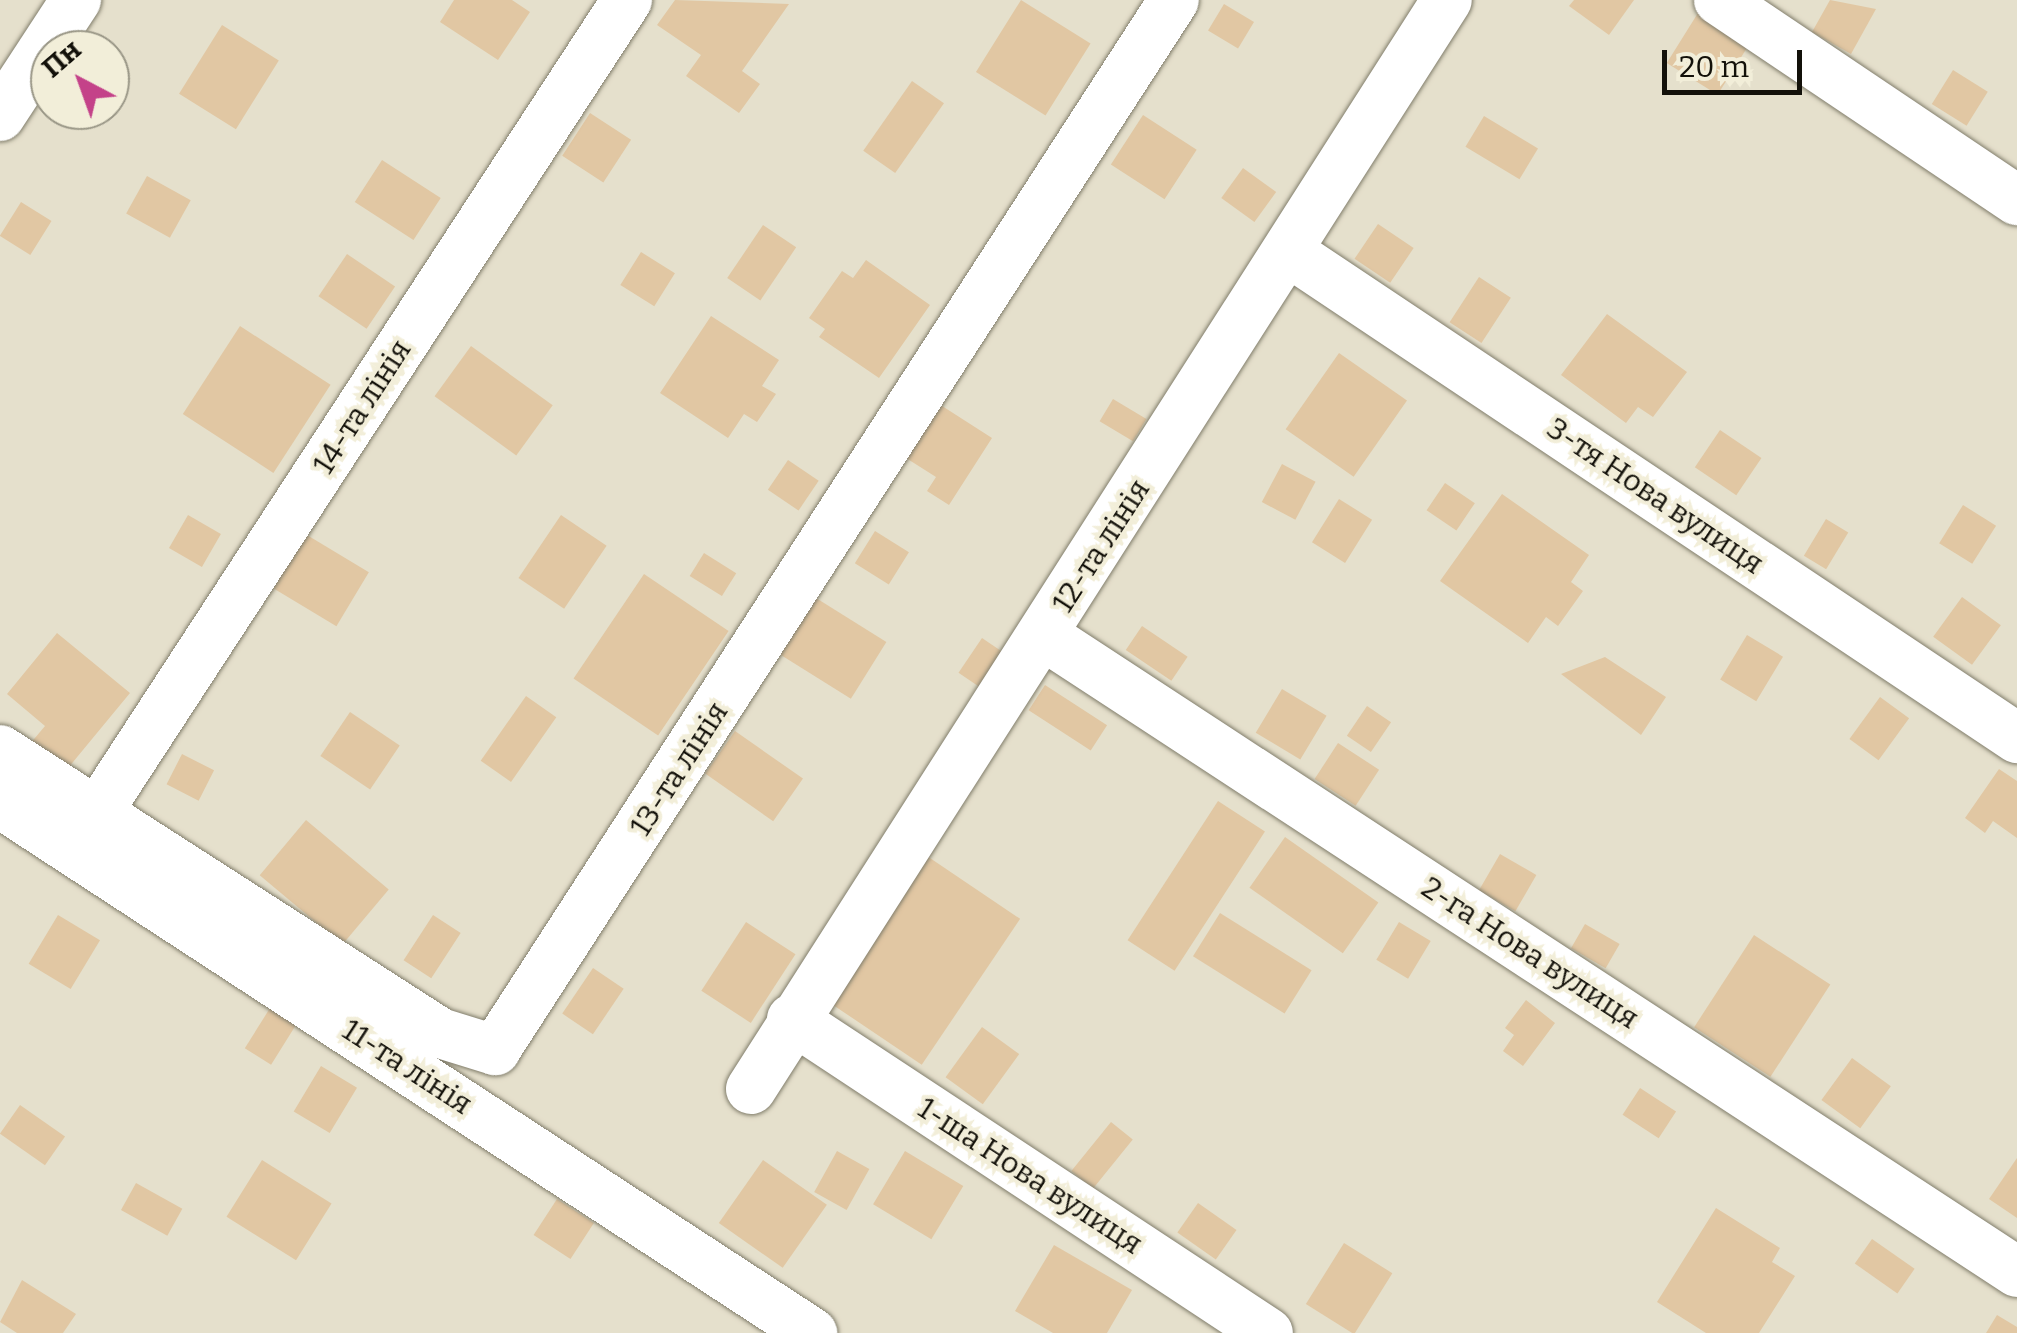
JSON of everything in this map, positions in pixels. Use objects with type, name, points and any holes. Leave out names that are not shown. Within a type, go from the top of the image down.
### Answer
[{"type":"street","points":[[0,116],[76,0]]},
{"type":"street","name":"14-та лінія","points":[[96,814],[627,0]]},
{"type":"street","name":"13-та лінія","points":[[0,750],[440,1033],[494,1050],[1174,0]]},
{"type":"street","name":"12-та лінія","points":[[751,1089],[792,1019],[1292,254],[1448,0]]},
{"type":"street","points":[[1719,0],[2017,200]]},
{"type":"street","name":"3-тя Нова вулиця","points":[[1292,254],[2017,738]]},
{"type":"street","name":"2-га Нова вулиця","points":[[1043,635],[2017,1272]]},
{"type":"street","name":"11-та лінія","points":[[0,803],[812,1333]]},
{"type":"street","name":"1-ша Нова вулиця","points":[[792,1019],[1268,1333]]},
{"type":"building","points":[[454,0],[512,0],[530,12],[498,60],[440,22]]},
{"type":"building","points":[[675,0],[789,4],[742,71],[760,84],[739,113],[686,76],[701,55],[657,25]]},
{"type":"building","points":[[1021,0],[1091,43],[1045,116],[976,72]]},
{"type":"building","points":[[1574,0],[1634,0],[1609,35],[1569,6]]},
{"type":"building","points":[[1830,0],[1876,9],[1851,54],[1812,32]]},
{"type":"building","points":[[1224,4],[1254,22],[1238,49],[1208,31]]},
{"type":"building","points":[[1698,13],[1749,45],[1718,95],[1667,63]]},
{"type":"building","points":[[222,25],[279,61],[236,129],[179,94]]},
{"type":"building","points":[[1953,70],[1988,92],[1967,126],[1932,104]]},
{"type":"building","points":[[912,81],[944,103],[895,173],[863,151]]},
{"type":"building","points":[[590,113],[631,140],[603,182],[562,156]]},
{"type":"building","points":[[1143,115],[1197,150],[1165,199],[1111,164]]},
{"type":"building","points":[[1484,116],[1538,148],[1519,179],[1465,147]]},
{"type":"building","points":[[382,160],[441,198],[413,240],[355,202]]},
{"type":"building","points":[[1243,168],[1276,192],[1254,222],[1221,198]]},
{"type":"building","points":[[147,176],[191,200],[170,238],[126,214]]},
{"type":"building","points":[[21,202],[52,221],[30,255],[0,236]]},
{"type":"building","points":[[1378,224],[1414,248],[1390,283],[1355,259]]},
{"type":"building","points":[[763,225],[796,247],[760,300],[727,278]]},
{"type":"building","points":[[641,252],[675,273],[654,306],[620,285]]},
{"type":"building","points":[[347,254],[395,286],[367,329],[318,296]]},
{"type":"building","points":[[866,260],[930,305],[879,378],[819,337],[825,329],[809,318],[842,271],[853,278]]},
{"type":"building","points":[[1479,277],[1511,298],[1481,343],[1450,322]]},
{"type":"building","points":[[1607,314],[1687,372],[1653,417],[1638,407],[1626,423],[1561,375]]},
{"type":"building","points":[[711,316],[779,360],[762,386],[776,394],[757,422],[744,414],[728,438],[660,393]]},
{"type":"building","points":[[240,326],[331,385],[273,473],[183,414]]},
{"type":"building","points":[[471,346],[553,405],[516,456],[435,396]]},
{"type":"building","points":[[1339,353],[1407,401],[1354,477],[1286,429]]},
{"type":"building","points":[[1113,399],[1146,419],[1133,441],[1100,421]]},
{"type":"building","points":[[939,404],[992,438],[949,505],[927,491],[936,477],[906,458]]},
{"type":"building","points":[[1720,430],[1761,458],[1736,495],[1695,467]]},
{"type":"building","points":[[788,460],[819,481],[799,511],[768,490]]},
{"type":"building","points":[[1282,464],[1316,482],[1295,520],[1262,502]]},
{"type":"building","points":[[1445,483],[1475,503],[1456,530],[1427,510]]},
{"type":"building","points":[[1502,494],[1589,555],[1571,582],[1583,591],[1558,626],[1546,617],[1528,643],[1440,581]]},
{"type":"building","points":[[1339,499],[1372,520],[1345,563],[1312,542]]},
{"type":"building","points":[[1963,505],[1996,526],[1972,564],[1939,543]]},
{"type":"building","points":[[188,515],[221,534],[202,567],[169,548]]},
{"type":"building","points":[[561,515],[607,546],[564,609],[519,578]]},
{"type":"building","points":[[1826,519],[1848,532],[1826,569],[1804,556]]},
{"type":"building","points":[[875,531],[909,552],[889,584],[855,563]]},
{"type":"building","points":[[302,532],[369,572],[336,626],[270,586]]},
{"type":"building","points":[[704,553],[736,573],[722,596],[690,576]]},
{"type":"building","points":[[644,574],[729,631],[658,735],[574,678]]},
{"type":"building","points":[[1962,597],[2001,625],[1972,665],[1933,637]]},
{"type":"building","points":[[816,598],[886,642],[851,699],[780,655]]},
{"type":"building","points":[[1142,626],[1188,657],[1171,681],[1126,650]]},
{"type":"building","points":[[57,633],[130,693],[59,779],[24,751],[45,726],[7,694]]},
{"type":"building","points":[[1747,635],[1783,657],[1756,701],[1720,680]]},
{"type":"building","points":[[982,638],[1012,658],[988,693],[959,673]]},
{"type":"building","points":[[1605,657],[1666,697],[1641,735],[1561,674]]},
{"type":"building","points":[[1045,685],[1107,725],[1091,750],[1029,710]]},
{"type":"building","points":[[1282,689],[1327,716],[1300,759],[1256,733]]},
{"type":"building","points":[[526,696],[556,717],[511,782],[481,761]]},
{"type":"building","points":[[1880,697],[1909,718],[1879,760],[1849,739]]},
{"type":"building","points":[[1367,706],[1391,722],[1371,752],[1347,736]]},
{"type":"building","points":[[350,712],[400,746],[370,789],[320,756]]},
{"type":"building","points":[[735,731],[803,779],[773,821],[705,774]]},
{"type":"building","points":[[1338,743],[1379,770],[1356,806],[1315,779]]},
{"type":"building","points":[[182,754],[214,770],[199,801],[167,784]]},
{"type":"building","points":[[1999,769],[2017,781],[2017,838],[1993,821],[1985,833],[1965,818]]},
{"type":"building","points":[[1218,801],[1265,831],[1175,971],[1128,940]]},
{"type":"building","points":[[306,820],[389,889],[342,945],[260,875]]},
{"type":"building","points":[[1285,837],[1378,902],[1343,953],[1249,888]]},
{"type":"building","points":[[924,854],[1020,919],[922,1065],[826,1000]]},
{"type":"building","points":[[1500,854],[1536,875],[1515,911],[1479,890]]},
{"type":"building","points":[[1220,913],[1312,970],[1285,1013],[1193,956]]},
{"type":"building","points":[[58,915],[100,940],[71,989],[29,964]]},
{"type":"building","points":[[433,915],[461,933],[431,978],[404,960]]},
{"type":"building","points":[[746,922],[795,954],[751,1023],[701,991]]},
{"type":"building","points":[[1399,922],[1431,941],[1408,979],[1376,960]]},
{"type":"building","points":[[1585,924],[1620,944],[1606,968],[1571,948]]},
{"type":"building","points":[[1754,935],[1830,985],[1770,1077],[1694,1027]]},
{"type":"building","points":[[593,968],[624,989],[593,1034],[562,1014]]},
{"type":"building","points":[[275,1000],[301,1016],[271,1065],[245,1048]]},
{"type":"building","points":[[1526,1000],[1555,1023],[1523,1066],[1503,1051],[1514,1035],[1505,1028]]},
{"type":"building","points":[[982,1027],[1019,1054],[983,1104],[946,1077]]},
{"type":"building","points":[[1852,1058],[1891,1086],[1860,1128],[1821,1100]]},
{"type":"building","points":[[321,1066],[357,1088],[330,1133],[294,1111]]},
{"type":"building","points":[[1640,1088],[1676,1111],[1659,1138],[1623,1115]]},
{"type":"building","points":[[20,1105],[65,1137],[45,1165],[0,1134]]},
{"type":"building","points":[[1111,1122],[1133,1140],[1093,1189],[1071,1171]]},
{"type":"building","points":[[837,1151],[869,1169],[847,1210],[814,1192]]},
{"type":"building","points":[[905,1151],[963,1186],[931,1239],[873,1204]]},
{"type":"building","points":[[2017,1158],[2017,1218],[1989,1199]]},
{"type":"building","points":[[262,1160],[332,1203],[296,1260],[226,1217]]},
{"type":"building","points":[[763,1160],[827,1205],[783,1268],[719,1223]]},
{"type":"building","points":[[136,1183],[182,1209],[167,1236],[121,1210]]},
{"type":"building","points":[[557,1199],[594,1223],[570,1259],[534,1235]]},
{"type":"building","points":[[1198,1203],[1237,1230],[1216,1259],[1177,1232]]},
{"type":"building","points":[[1716,1208],[1780,1248],[1772,1262],[1795,1276],[1759,1333],[1706,1333],[1657,1302]]},
{"type":"building","points":[[1872,1239],[1915,1269],[1897,1293],[1855,1264]]},
{"type":"building","points":[[1344,1243],[1392,1273],[1355,1333],[1306,1304]]},
{"type":"building","points":[[1054,1245],[1132,1290],[1107,1333],[1053,1333],[1015,1311]]},
{"type":"building","points":[[22,1280],[76,1314],[63,1333],[17,1333],[0,1322]]},
{"type":"building","points":[[1997,1315],[2017,1327],[2017,1333],[1986,1333]]}]
